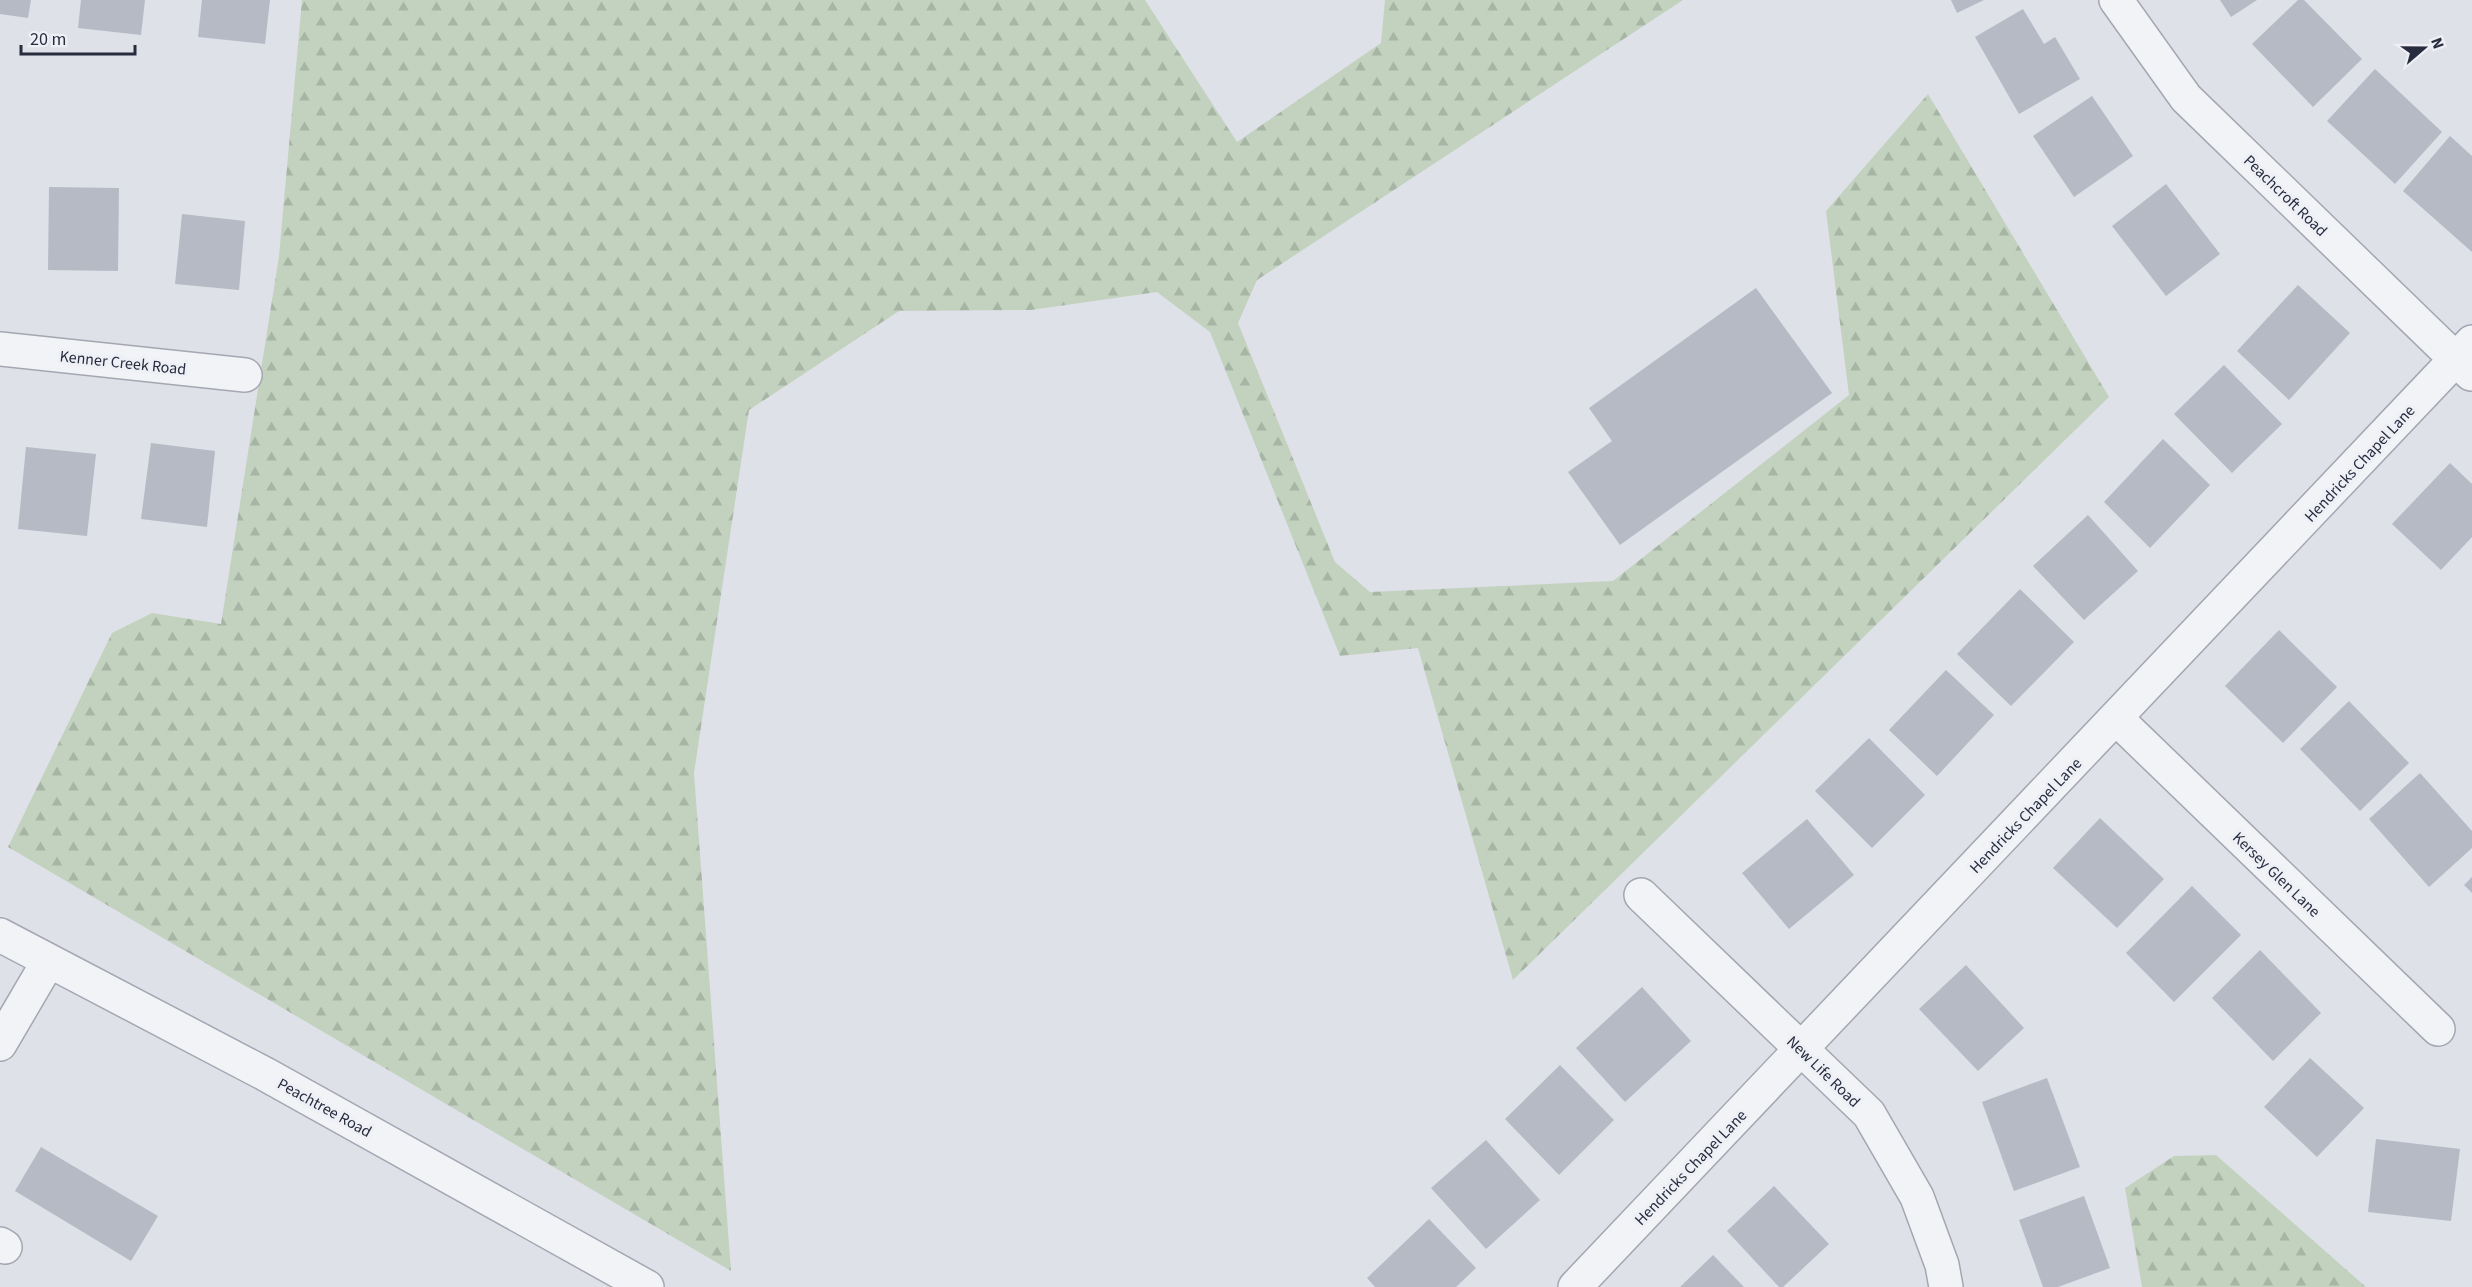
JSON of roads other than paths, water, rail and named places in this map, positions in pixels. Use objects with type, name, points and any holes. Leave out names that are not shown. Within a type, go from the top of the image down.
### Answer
[{"type":"street","name":"Peachcroft Road","points":[[2116,0],[2186,98],[2467,359]]},
{"type":"street","name":"Kenner Creek Road","points":[[0,349],[245,375]]},
{"type":"street","name":"Hendricks Chapel Lane","points":[[1575,1287],[2116,718],[2467,359]]},
{"type":"street","name":"Kersey Glen Lane","points":[[2116,718],[2438,1029]]},
{"type":"street","name":"New Life Road","points":[[1641,896],[1869,1114],[1917,1197],[1942,1265],[1946,1287]]},
{"type":"street","name":"Peachtree Road","points":[[0,934],[48,962],[266,1074],[647,1287]]},
{"type":"street","points":[[0,1044],[48,962]]}]
